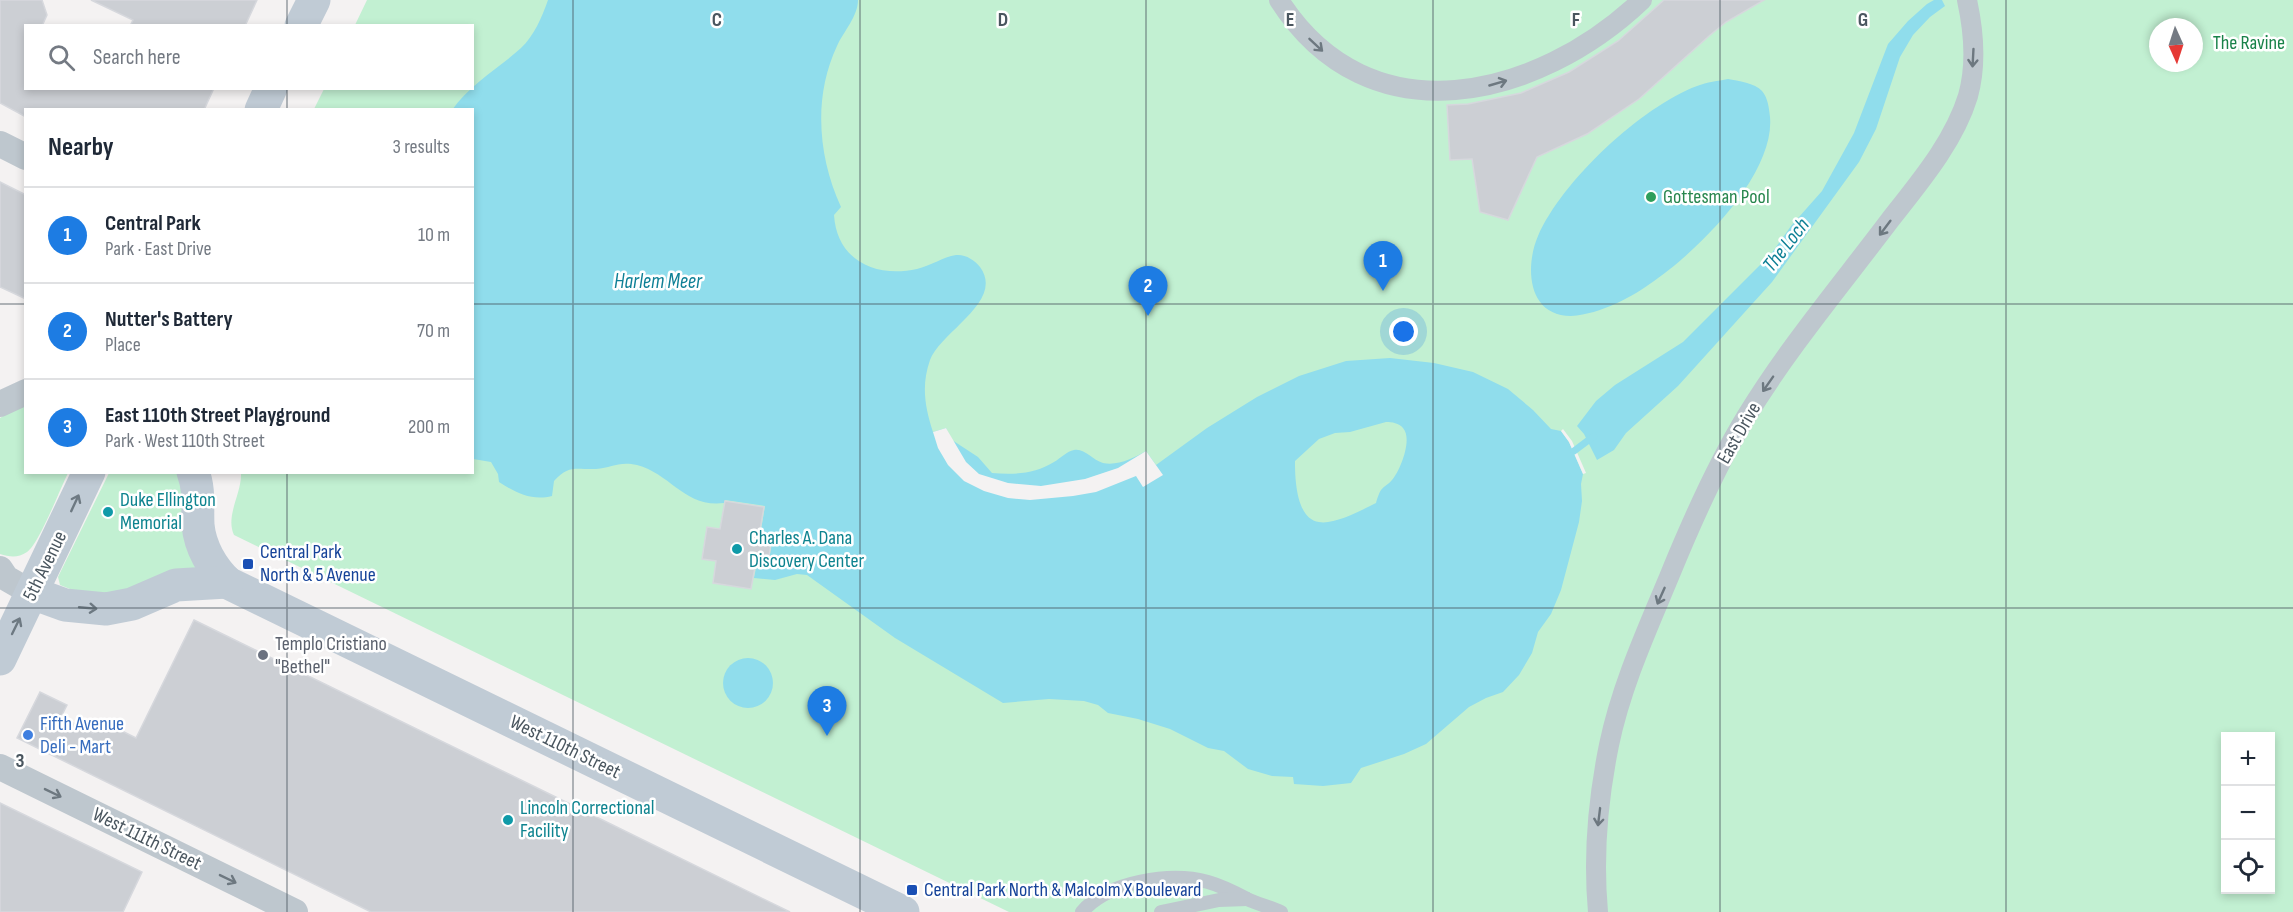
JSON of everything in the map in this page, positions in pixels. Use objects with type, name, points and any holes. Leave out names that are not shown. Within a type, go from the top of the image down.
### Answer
[{"type":"main road","points":[[302,24],[314,0]]},
{"type":"main road","points":[[262,108],[270,90]]},
{"type":"main road","name":"5th Avenue","points":[[0,659],[88,474]]},
{"type":"main road","points":[[194,474],[201,538],[216,571],[227,582]]},
{"type":"main road","points":[[32,593],[65,605],[106,609],[132,604],[176,585],[227,582]]},
{"type":"main road","name":"West 110th Street","points":[[227,582],[903,912]]},
{"type":"street","points":[[1279,0],[1316,46],[1351,70],[1392,86],[1441,92],[1487,86],[1535,71],[1560,60],[1625,16],[1642,0]]},
{"type":"street","name":"East Drive","points":[[1599,912],[1597,851],[1609,743],[1647,626],[1705,495],[1746,417],[1788,356],[1909,196],[1960,115],[1968,96],[1974,58],[1972,26],[1967,0]]},
{"type":"street","points":[[0,144],[24,156]]},
{"type":"street","points":[[0,404],[24,393]]},
{"type":"street","points":[[0,569],[6,578],[32,593]]},
{"type":"street","name":"West 111th Street","points":[[0,767],[295,912]]},
{"type":"lane","points":[[1082,912],[1101,897],[1119,888],[1157,879],[1182,878],[1206,881],[1281,912]]},
{"type":"lane","points":[[1161,912],[1219,900],[1248,899]]},
{"type":"green space","name":"The Ravine","points":[[367,0],[2293,0],[2293,912],[1009,912],[234,535],[231,520],[241,474],[474,474],[474,108],[314,108],[324,90],[474,90],[474,24],[355,24]]},
{"type":"green space","points":[[24,403],[24,474],[68,474],[37,539],[27,552],[17,556],[0,554],[0,418]]},
{"type":"green space","points":[[109,474],[181,474],[185,542],[197,566],[196,569],[118,593],[80,593],[60,585],[58,577]]},
{"type":"water","name":"Harlem Meer","points":[[548,0],[858,0],[853,18],[829,66],[822,106],[823,148],[833,188],[841,207],[834,215],[837,231],[842,244],[851,255],[861,263],[874,268],[887,271],[917,269],[956,255],[970,258],[980,267],[985,280],[984,292],[969,315],[936,349],[927,370],[925,396],[933,432],[946,428],[952,440],[978,457],[992,473],[1016,474],[1032,471],[1047,466],[1074,450],[1082,451],[1109,464],[1126,461],[1146,451],[1156,465],[1207,428],[1257,397],[1299,376],[1346,361],[1390,358],[1434,363],[1473,372],[1508,389],[1551,429],[1561,431],[1569,442],[1583,474],[1579,522],[1561,590],[1551,614],[1538,632],[1532,653],[1519,675],[1503,692],[1469,707],[1426,744],[1361,768],[1351,783],[1323,786],[1294,784],[1293,777],[1272,776],[1248,769],[1224,751],[1208,748],[1170,729],[1108,713],[1098,705],[1084,701],[1049,699],[1003,703],[895,638],[807,575],[797,574],[775,580],[754,578],[756,568],[767,569],[773,538],[760,536],[765,506],[725,500],[724,503],[710,503],[699,500],[688,496],[649,469],[630,464],[569,470],[554,481],[552,496],[545,497],[524,495],[499,482],[498,474],[491,462],[474,459],[474,108],[454,108],[470,90],[474,90],[476,84],[526,43],[537,26]],"holes":[[[1386,422],[1397,424],[1406,433],[1404,455],[1395,476],[1381,490],[1376,503],[1332,521],[1319,522],[1311,519],[1301,506],[1298,497],[1295,461],[1319,439],[1335,433],[1350,432]]]},
{"type":"water","points":[[1934,0],[1942,0],[1945,6],[1930,17],[1913,35],[1900,57],[1876,129],[1859,162],[1772,282],[1678,386],[1626,433],[1614,450],[1597,460],[1584,434],[1577,426],[1596,401],[1615,385],[1683,342],[1771,254],[1791,226],[1822,191],[1854,133],[1888,44],[1908,21]]},
{"type":"water","name":"Gottesman Pool","points":[[1728,79],[1759,88],[1767,100],[1770,117],[1767,143],[1756,171],[1738,199],[1716,226],[1690,252],[1638,292],[1610,306],[1583,315],[1556,314],[1545,308],[1533,287],[1531,261],[1538,236],[1565,192],[1606,148],[1652,111],[1675,96],[1697,86]]},
{"type":"water","points":[[748,658],[766,665],[773,683],[766,701],[748,708],[730,701],[723,683],[730,665]]},
{"type":"pier","points":[[946,428],[966,462],[979,474],[1008,483],[1041,486],[1085,479],[1118,468],[1146,451],[1163,475],[1143,487],[1136,476],[1096,492],[1073,496],[1030,500],[1008,498],[984,491],[964,481],[948,465],[938,448],[933,432]]},
{"type":"pier","points":[[1563,429],[1572,441],[1586,473],[1583,474],[1569,442],[1561,431]]},
{"type":"building","points":[[0,0],[42,0],[47,15],[43,24],[24,24],[24,90],[213,90],[205,108],[24,108],[24,116],[0,103]]},
{"type":"building","points":[[91,0],[257,0],[246,24],[131,24],[133,20]]},
{"type":"building","points":[[1664,0],[1764,0],[1726,22],[1639,99],[1587,134],[1537,157],[1508,220],[1480,212],[1472,159],[1450,160],[1447,105],[1468,104],[1521,93],[1569,72],[1618,41]]},
{"type":"building","points":[[0,182],[24,194],[24,298],[0,287]]},
{"type":"building","name":"Charles A. Dana Discovery Center","points":[[725,501],[764,507],[759,536],[772,538],[767,568],[755,567],[751,589],[713,583],[716,561],[702,559],[707,527],[720,529]]},
{"type":"building","points":[[194,620],[790,912],[371,912],[17,738],[40,692],[67,705],[61,717],[93,733],[100,720],[136,738]]},
{"type":"building","points":[[0,803],[142,872],[123,912],[0,912]]},
{"type":"waterway","name":"The Loch","points":[[1574,451],[1594,436]]},
{"type":"place","name":"Gottesman Pool","points":[[1651,197]]},
{"type":"place","name":"Central Park","points":[[1383,291]]},
{"type":"place","name":"Nutter's Battery","points":[[1148,316]]},
{"type":"place","name":"Duke Ellington Memorial","points":[[108,512]]},
{"type":"place","name":"Charles A. Dana Discovery Center","points":[[737,549]]},
{"type":"place","name":"Central Park North & 5 Avenue","points":[[248,564]]},
{"type":"place","name":"Templo Cristiano \"Bethel\"","points":[[263,655]]},
{"type":"place","name":"Fifth Avenue Deli - Mart","points":[[28,735]]},
{"type":"place","name":"East 110th Street Playground","points":[[827,736]]},
{"type":"place","name":"Lincoln Correctional Facility","points":[[508,820]]},
{"type":"place","name":"Central Park North & Malcolm X Boulevard","points":[[912,890]]}]
